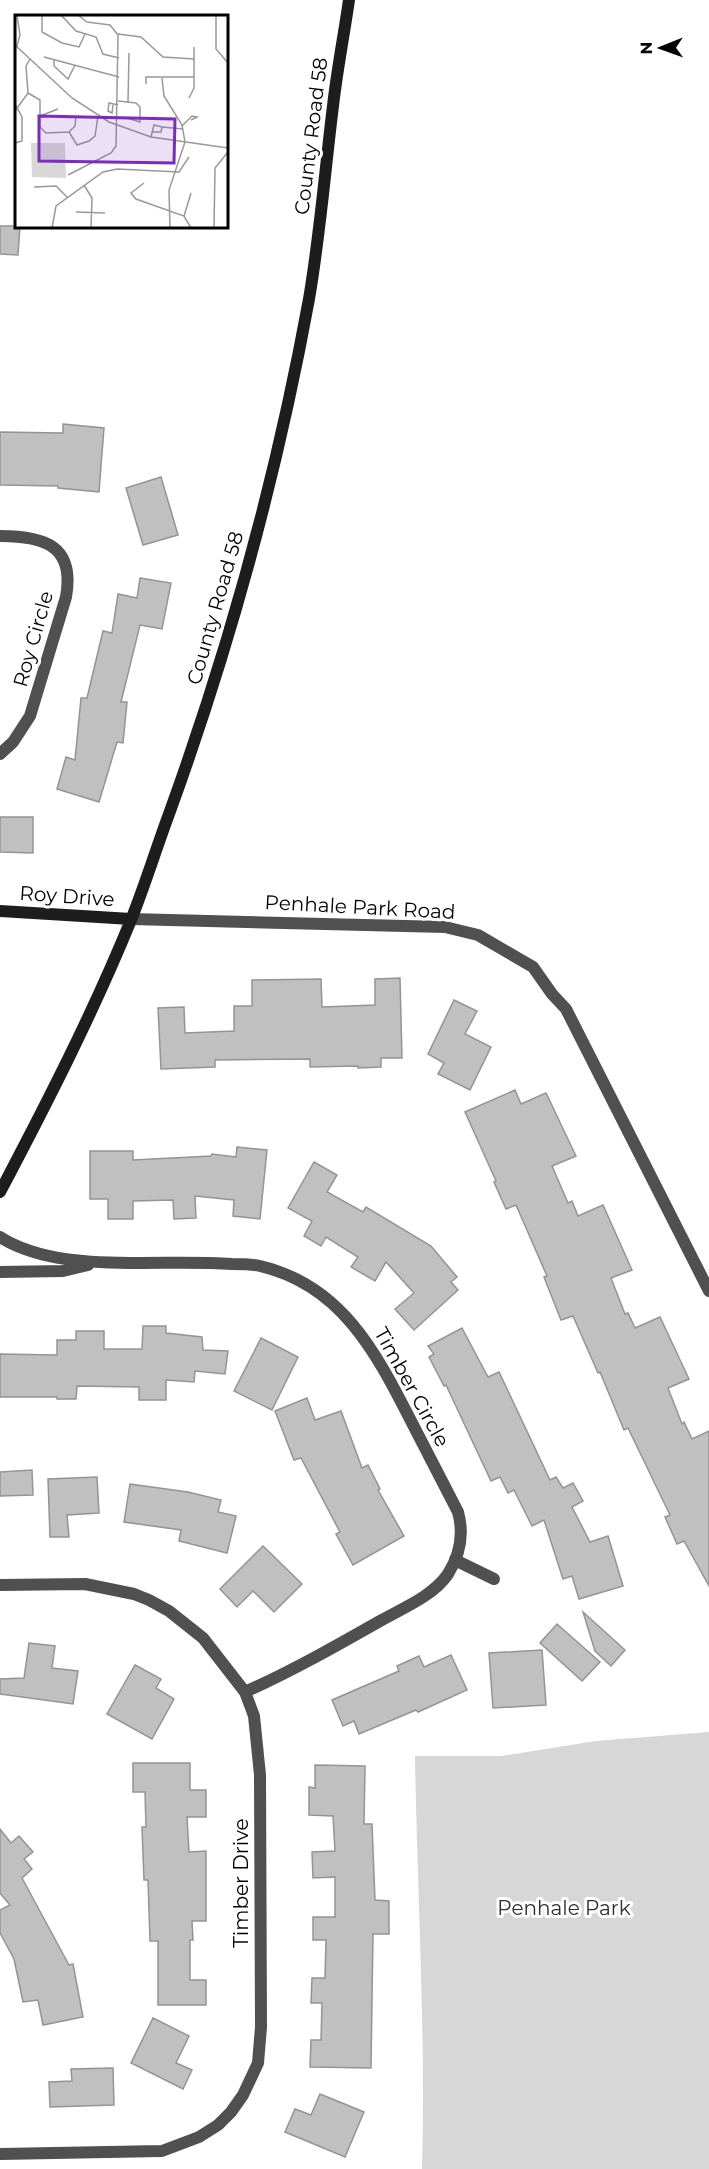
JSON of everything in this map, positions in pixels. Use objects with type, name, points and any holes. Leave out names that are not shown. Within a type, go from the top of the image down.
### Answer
[{"type":"street","name":"County Road 58","points":[[0,1192],[74,1047],[131,919],[201,725],[227,642],[259,526],[309,299],[333,105],[349,0]]},
{"type":"street","name":"Roy Circle","points":[[0,536],[28,537],[40,540],[56,550],[63,556],[69,582],[30,716],[13,742],[0,754]]},
{"type":"street","name":"Roy Drive","points":[[0,911],[131,919]]},
{"type":"street","name":"Penhale Park Road","points":[[131,919],[445,927],[478,935],[533,967],[566,1009],[709,1291]]},
{"type":"street","name":"Timber Circle","points":[[0,1237],[14,1246],[37,1253],[95,1263],[259,1265],[291,1277],[334,1304],[363,1336],[385,1370],[458,1512],[462,1527],[462,1540],[455,1560],[447,1575],[423,1597],[294,1670],[245,1692]]},
{"type":"street","name":"Timber Circle","points":[[0,1272],[63,1271],[95,1263]]},
{"type":"street","points":[[455,1560],[494,1580]]},
{"type":"street","name":"Timber Drive","points":[[0,1585],[85,1584],[134,1594],[149,1600],[169,1611],[203,1638],[245,1692],[254,1716],[260,1774],[261,2027],[258,2063],[243,2095],[218,2125],[199,2137],[162,2151],[0,2154]]},
{"type":"green space","name":"Penhale Park","points":[[709,1732],[709,2169],[422,2169],[422,2014],[415,1756],[501,1756],[596,1741]]},
{"type":"building","points":[[0,226],[20,228],[18,255],[0,254]]},
{"type":"building","points":[[63,424],[104,428],[99,492],[58,488],[58,486],[0,485],[0,432],[63,433]]},
{"type":"building","points":[[161,477],[178,535],[143,545],[126,488]]},
{"type":"building","points":[[140,578],[171,583],[162,629],[140,625],[121,702],[127,702],[123,743],[117,742],[99,802],[57,789],[66,757],[75,760],[81,698],[87,698],[103,631],[112,633],[118,594],[137,598]]},
{"type":"building","points":[[0,817],[33,817],[33,853],[0,852]]},
{"type":"building","points":[[400,978],[402,1058],[381,1058],[381,1067],[310,1067],[310,1059],[215,1060],[215,1067],[161,1069],[158,1008],[184,1007],[185,1033],[234,1031],[234,1006],[252,1006],[252,980],[321,979],[322,1007],[375,1005],[375,979]]},
{"type":"building","points":[[454,1000],[477,1011],[465,1034],[491,1047],[470,1090],[438,1074],[444,1063],[428,1054]]},
{"type":"building","points":[[515,1090],[521,1104],[546,1093],[576,1156],[552,1166],[568,1203],[572,1201],[578,1216],[603,1205],[632,1270],[611,1278],[625,1314],[628,1313],[635,1328],[660,1317],[689,1379],[668,1388],[682,1424],[684,1422],[692,1439],[709,1431],[709,1586],[684,1541],[677,1544],[665,1517],[670,1515],[628,1428],[624,1430],[573,1316],[561,1320],[544,1277],[547,1276],[516,1205],[506,1209],[465,1112]]},
{"type":"building","points":[[237,1147],[267,1150],[260,1219],[233,1216],[234,1200],[195,1196],[196,1218],[174,1219],[173,1200],[133,1201],[133,1219],[108,1219],[108,1199],[90,1199],[90,1151],[133,1151],[133,1160],[211,1156],[212,1154],[236,1157]]},
{"type":"building","points":[[314,1162],[337,1175],[327,1192],[363,1212],[366,1207],[431,1246],[457,1277],[451,1282],[458,1290],[414,1330],[395,1309],[414,1293],[386,1262],[375,1281],[351,1267],[358,1257],[326,1237],[321,1246],[304,1236],[312,1221],[288,1208]]},
{"type":"building","points":[[143,1326],[166,1326],[166,1333],[202,1337],[203,1350],[228,1351],[225,1374],[195,1371],[194,1382],[166,1380],[166,1400],[139,1400],[139,1387],[77,1386],[76,1399],[0,1397],[0,1354],[57,1355],[57,1340],[76,1340],[76,1331],[104,1331],[104,1349],[142,1349]]},
{"type":"building","points":[[462,1328],[488,1377],[499,1372],[550,1480],[556,1477],[563,1488],[573,1483],[583,1501],[572,1507],[590,1542],[608,1536],[623,1586],[579,1599],[572,1576],[563,1579],[544,1520],[532,1526],[514,1490],[508,1493],[500,1477],[491,1481],[446,1385],[444,1386],[429,1357],[434,1354],[428,1346]]},
{"type":"building","points":[[261,1338],[298,1357],[272,1410],[234,1391]]},
{"type":"building","points":[[307,1398],[315,1420],[341,1411],[362,1468],[368,1465],[380,1489],[378,1490],[404,1536],[353,1565],[336,1534],[340,1532],[301,1458],[294,1460],[275,1411]]},
{"type":"building","points":[[32,1470],[33,1495],[0,1496],[0,1472]]},
{"type":"building","points":[[97,1477],[99,1513],[67,1515],[69,1537],[50,1537],[48,1479]]},
{"type":"building","points":[[130,1484],[188,1492],[221,1500],[218,1512],[236,1516],[227,1553],[179,1541],[181,1530],[124,1522]]},
{"type":"building","points":[[263,1546],[302,1584],[274,1612],[253,1591],[237,1607],[220,1589]]},
{"type":"building","points":[[583,1612],[625,1650],[611,1666],[595,1651]]},
{"type":"building","points":[[557,1624],[600,1662],[582,1681],[540,1643]]},
{"type":"building","points":[[29,1643],[55,1646],[52,1668],[78,1671],[73,1704],[0,1694],[0,1679],[24,1678]]},
{"type":"building","points":[[542,1650],[546,1705],[493,1708],[489,1653]]},
{"type":"building","points":[[451,1655],[467,1690],[418,1712],[416,1710],[359,1734],[354,1721],[343,1726],[332,1700],[399,1671],[397,1666],[419,1656],[424,1667]]},
{"type":"building","points":[[135,1665],[161,1679],[156,1688],[174,1699],[152,1739],[107,1714]]},
{"type":"building","points":[[133,1763],[190,1763],[190,1790],[206,1790],[206,1817],[187,1817],[189,1852],[206,1851],[206,1921],[192,1921],[190,1980],[206,1980],[206,2005],[158,2005],[158,1941],[150,1941],[148,1880],[144,1880],[142,1827],[146,1827],[145,1792],[133,1792]]},
{"type":"building","points":[[315,1765],[365,1766],[364,1824],[372,1824],[375,1900],[389,1901],[389,1934],[373,1934],[371,2068],[310,2067],[311,2040],[321,2040],[322,2003],[311,2003],[312,1978],[325,1978],[326,1940],[313,1940],[313,1917],[335,1917],[335,1877],[313,1878],[312,1852],[335,1851],[333,1816],[309,1815],[309,1787],[315,1788]]},
{"type":"building","points":[[0,1829],[11,1843],[19,1836],[33,1852],[24,1859],[32,1869],[22,1878],[69,1965],[73,1964],[83,2017],[43,2025],[38,2000],[23,2002],[14,1959],[0,1933],[0,1910],[10,1905],[0,1893]]},
{"type":"building","points":[[153,2018],[189,2036],[176,2063],[192,2070],[183,2089],[131,2063]]},
{"type":"building","points":[[113,2068],[114,2105],[50,2107],[49,2082],[72,2081],[71,2069]]},
{"type":"building","points":[[320,2094],[364,2112],[345,2157],[285,2132],[295,2109],[311,2115]]}]
